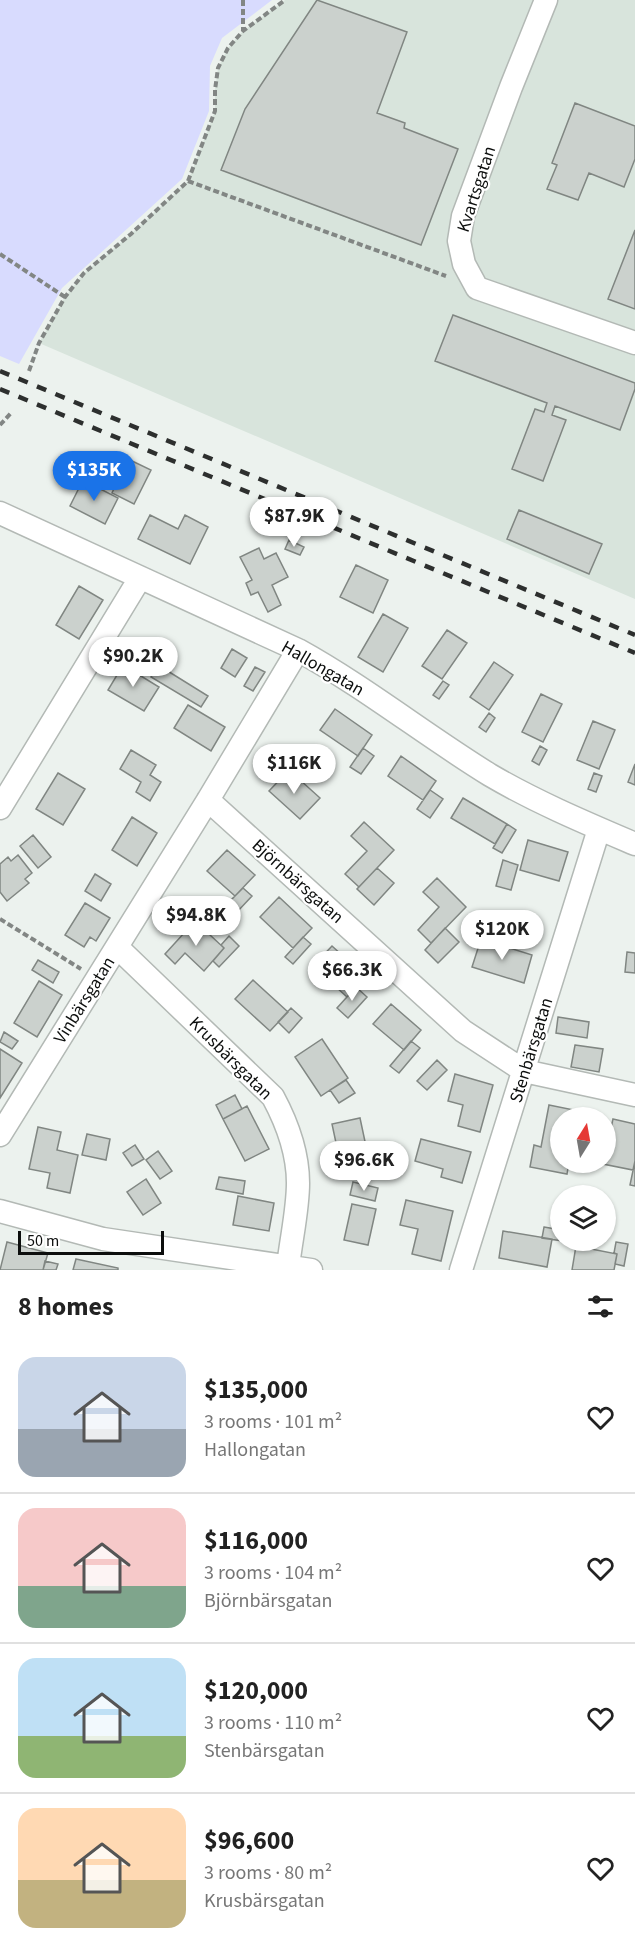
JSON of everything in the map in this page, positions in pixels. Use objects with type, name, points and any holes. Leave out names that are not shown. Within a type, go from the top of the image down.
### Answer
[{"type":"street","name":"Kvartsgatan","points":[[477,288],[464,264],[459,241],[464,216],[511,87],[546,0]]},
{"type":"street","points":[[477,288],[635,344]]},
{"type":"street","name":"Hallongatan","points":[[0,513],[298,650],[327,666],[519,791],[635,844]]},
{"type":"street","points":[[0,808],[140,578]]},
{"type":"street","name":"Vinbärsgatan","points":[[0,1135],[208,800],[298,650]]},
{"type":"street","name":"Björnbärsgatan","points":[[208,800],[463,1031],[524,1071],[635,1095]]},
{"type":"street","name":"Stenbärsgatan","points":[[461,1270],[599,829]]},
{"type":"street","name":"Krusbärsgatan","points":[[117,947],[273,1097],[286,1122],[298,1182],[288,1267]]},
{"type":"street","points":[[0,1211],[103,1239],[311,1270]]},
{"type":"path","points":[[243,0],[243,31]]},
{"type":"path","points":[[29,371],[39,343],[65,297],[84,273],[188,181],[215,111],[218,68],[228,48],[243,31],[285,0]]},
{"type":"path","points":[[188,181],[477,288]]},
{"type":"path","points":[[0,254],[65,297]]},
{"type":"path","points":[[0,425],[12,412]]},
{"type":"path","points":[[0,919],[97,978]]},
{"type":"shaded area","points":[[0,0],[272,0],[222,38],[210,66],[209,111],[182,179],[62,288],[19,364],[0,356]]},
{"type":"shaded area","points":[[285,0],[635,0],[635,599],[39,343],[65,297],[84,273],[131,234],[188,181],[215,111],[218,68],[228,48],[243,31]]},
{"type":"building","points":[[317,0],[407,32],[377,113],[405,123],[404,128],[458,149],[421,245],[221,170],[245,109]]},
{"type":"building","points":[[575,103],[635,126],[635,159],[624,187],[589,173],[578,200],[547,189],[557,165],[552,163]]},
{"type":"building","points":[[635,230],[635,309],[608,299]]},
{"type":"building","points":[[453,315],[635,383],[635,389],[620,430],[555,406],[552,415],[566,420],[543,481],[512,469],[535,409],[544,412],[547,403],[435,361]]},
{"type":"building","points":[[128,459],[151,470],[134,504],[112,493]]},
{"type":"building","points":[[83,480],[118,498],[105,524],[70,506]]},
{"type":"building","points":[[519,510],[602,544],[589,574],[507,539]]},
{"type":"building","points":[[150,515],[178,529],[185,515],[208,527],[190,564],[138,539]]},
{"type":"building","points":[[289,540],[304,547],[300,555],[285,549]]},
{"type":"building","points":[[259,548],[264,559],[276,553],[288,577],[272,585],[281,605],[268,612],[258,592],[251,595],[246,583],[252,580],[240,557]]},
{"type":"building","points":[[356,565],[388,580],[373,613],[340,597]]},
{"type":"building","points":[[79,586],[103,600],[79,639],[56,625]]},
{"type":"building","points":[[383,614],[408,628],[383,672],[358,657]]},
{"type":"building","points":[[447,630],[467,643],[442,679],[422,666]]},
{"type":"building","points":[[232,649],[247,658],[235,677],[221,668]]},
{"type":"building","points":[[494,662],[513,675],[489,710],[470,697]]},
{"type":"building","points":[[123,665],[159,687],[144,711],[108,690]]},
{"type":"building","points":[[158,665],[208,696],[201,707],[151,677]]},
{"type":"building","points":[[255,667],[265,672],[253,691],[244,686]]},
{"type":"building","points":[[443,681],[449,685],[439,699],[433,695]]},
{"type":"building","points":[[541,694],[562,704],[543,742],[522,732]]},
{"type":"building","points":[[188,705],[225,727],[211,751],[174,728]]},
{"type":"building","points":[[335,709],[372,735],[358,756],[320,730]]},
{"type":"building","points":[[489,713],[495,718],[486,732],[479,727]]},
{"type":"building","points":[[593,721],[615,730],[599,769],[577,760]]},
{"type":"building","points":[[540,746],[547,750],[539,765],[532,761]]},
{"type":"building","points":[[363,748],[374,756],[361,774],[350,767]]},
{"type":"building","points":[[131,750],[156,765],[150,775],[161,782],[150,801],[136,792],[141,782],[120,769]]},
{"type":"building","points":[[401,756],[436,781],[423,800],[388,776]]},
{"type":"building","points":[[635,764],[635,785],[628,782]]},
{"type":"building","points":[[289,770],[320,798],[300,819],[269,791]]},
{"type":"building","points":[[58,773],[85,789],[63,825],[36,809]]},
{"type":"building","points":[[594,773],[602,776],[596,792],[588,789]]},
{"type":"building","points":[[430,790],[443,799],[430,818],[417,809]]},
{"type":"building","points":[[463,798],[507,824],[495,844],[451,818]]},
{"type":"building","points":[[132,817],[157,833],[137,866],[112,850]]},
{"type":"building","points":[[364,822],[394,850],[359,887],[345,874],[367,851],[351,836]]},
{"type":"building","points":[[507,824],[516,830],[502,853],[493,848]]},
{"type":"building","points":[[33,835],[51,857],[38,868],[20,846]]},
{"type":"building","points":[[528,840],[568,852],[559,881],[520,870]]},
{"type":"building","points":[[227,850],[255,875],[235,896],[207,871]]},
{"type":"building","points":[[18,855],[32,873],[25,879],[29,883],[7,901],[0,892],[0,864],[8,857],[11,861]]},
{"type":"building","points":[[503,860],[518,865],[511,890],[496,886]]},
{"type":"building","points":[[377,868],[394,883],[374,905],[357,889]]},
{"type":"building","points":[[95,874],[111,884],[101,901],[85,891]]},
{"type":"building","points":[[437,878],[466,907],[431,943],[418,930],[439,907],[423,892]]},
{"type":"building","points":[[243,888],[252,896],[237,912],[228,903]]},
{"type":"building","points":[[279,897],[312,928],[293,948],[260,917]]},
{"type":"building","points":[[85,903],[110,918],[96,941],[90,937],[84,947],[65,935]]},
{"type":"building","points":[[195,921],[224,948],[204,971],[185,953],[175,964],[165,954]]},
{"type":"building","points":[[445,928],[459,942],[438,963],[425,950]]},
{"type":"building","points":[[229,936],[239,946],[219,967],[213,961],[224,948],[221,945]]},
{"type":"building","points":[[303,937],[311,944],[293,964],[285,957]]},
{"type":"building","points":[[481,939],[532,955],[524,983],[472,967]]},
{"type":"building","points":[[332,946],[366,977],[347,997],[313,966]]},
{"type":"building","points":[[627,952],[635,953],[635,973],[625,972]]},
{"type":"building","points":[[38,960],[59,972],[53,983],[32,970]]},
{"type":"building","points":[[253,980],[288,1012],[270,1031],[235,999]]},
{"type":"building","points":[[39,981],[62,995],[37,1037],[14,1023]]},
{"type":"building","points":[[356,987],[367,997],[348,1018],[337,1008]]},
{"type":"building","points":[[391,1004],[421,1030],[404,1050],[373,1024]]},
{"type":"building","points":[[291,1008],[302,1018],[289,1033],[278,1022]]},
{"type":"building","points":[[558,1017],[589,1022],[587,1038],[556,1033]]},
{"type":"building","points":[[4,1032],[18,1041],[12,1049],[0,1042]]},
{"type":"building","points":[[322,1039],[348,1078],[321,1096],[295,1057]]},
{"type":"building","points":[[411,1041],[420,1048],[399,1073],[390,1066]]},
{"type":"building","points":[[575,1045],[603,1049],[599,1072],[571,1067]]},
{"type":"building","points":[[0,1049],[22,1063],[0,1098]]},
{"type":"building","points":[[437,1060],[447,1070],[427,1090],[417,1081]]},
{"type":"building","points":[[455,1074],[493,1085],[480,1132],[458,1126],[463,1105],[448,1101]]},
{"type":"building","points":[[346,1080],[355,1093],[339,1103],[330,1090]]},
{"type":"building","points":[[235,1095],[242,1109],[223,1119],[216,1105]]},
{"type":"building","points":[[549,1105],[559,1107],[550,1107],[550,1171],[530,1167],[534,1145],[541,1147]]},
{"type":"building","points":[[247,1106],[269,1149],[245,1161],[223,1119]]},
{"type":"building","points":[[360,1118],[367,1151],[339,1157],[332,1124]]},
{"type":"building","points":[[616,1120],[635,1124],[633,1170],[616,1167]]},
{"type":"building","points":[[38,1127],[61,1132],[57,1150],[78,1155],[70,1193],[47,1188],[50,1173],[29,1169]]},
{"type":"building","points":[[87,1134],[110,1139],[106,1160],[82,1155]]},
{"type":"building","points":[[421,1139],[471,1152],[462,1183],[441,1177],[443,1169],[415,1161]]},
{"type":"building","points":[[135,1145],[144,1159],[132,1166],[123,1153]]},
{"type":"building","points":[[373,1150],[377,1164],[351,1170],[348,1156]]},
{"type":"building","points":[[158,1151],[172,1171],[160,1179],[146,1160]]},
{"type":"building","points":[[635,1161],[635,1186],[630,1185]]},
{"type":"building","points":[[219,1177],[245,1181],[243,1194],[216,1189]]},
{"type":"building","points":[[146,1179],[161,1203],[143,1215],[127,1192]]},
{"type":"building","points":[[353,1182],[378,1188],[375,1201],[350,1195]]},
{"type":"building","points":[[238,1196],[274,1203],[269,1231],[233,1225]]},
{"type":"building","points":[[406,1200],[453,1211],[441,1261],[412,1254],[418,1229],[400,1225]]},
{"type":"building","points":[[352,1204],[376,1209],[368,1245],[344,1240]]},
{"type":"building","points":[[544,1227],[550,1228],[550,1239],[542,1238]]},
{"type":"building","points":[[503,1231],[550,1239],[547,1267],[499,1258]]},
{"type":"building","points":[[7,1242],[48,1253],[43,1270],[0,1270]]},
{"type":"building","points":[[616,1242],[628,1244],[624,1266],[615,1264],[617,1254],[614,1253]]},
{"type":"building","points":[[575,1251],[602,1251],[617,1254],[614,1270],[572,1270]]},
{"type":"building","points":[[76,1259],[118,1268],[118,1270],[73,1270]]},
{"type":"building","points":[[45,1261],[58,1264],[56,1270],[43,1270]]},
{"type":"railway","points":[[0,371],[635,635]]},
{"type":"railway","points":[[0,389],[635,653]]}]
